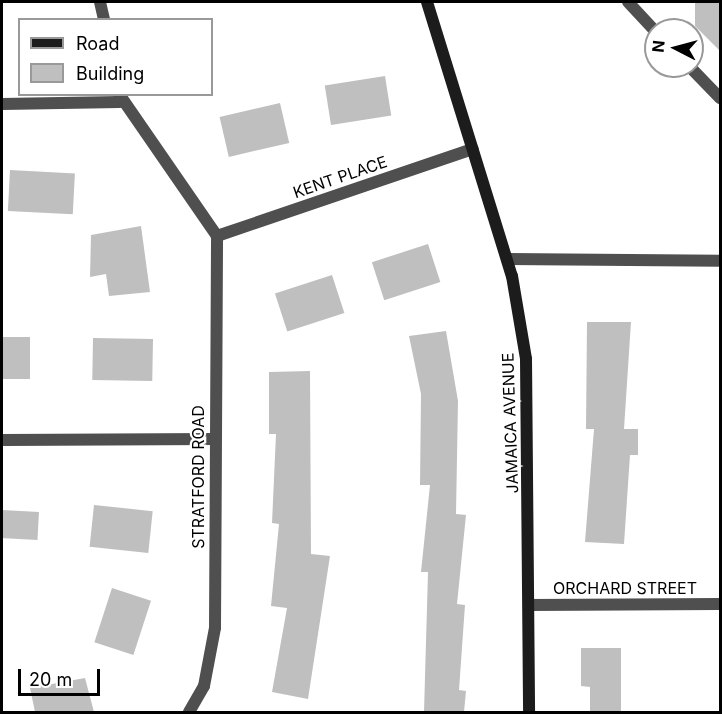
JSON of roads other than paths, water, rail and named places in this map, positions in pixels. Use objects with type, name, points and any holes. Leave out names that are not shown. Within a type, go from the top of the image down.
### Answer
[{"type":"street","points":[[100,2],[104,18]]},
{"type":"street","name":"JAMAICA AVENUE","points":[[427,2],[507,259],[526,359],[528,712]]},
{"type":"street","points":[[628,2],[644,19]]},
{"type":"street","points":[[701,78],[720,98]]},
{"type":"street","points":[[2,104],[119,98],[217,236]]},
{"type":"street","name":"KENT PLACE","points":[[217,236],[473,149]]},
{"type":"street","name":"STRATFORD ROAD","points":[[189,712],[204,686],[215,628],[214,439],[217,236]]},
{"type":"street","points":[[507,259],[720,261]]},
{"type":"street","points":[[2,440],[214,439]]},
{"type":"street","name":"ORCHARD STREET","points":[[529,605],[720,604]]}]
